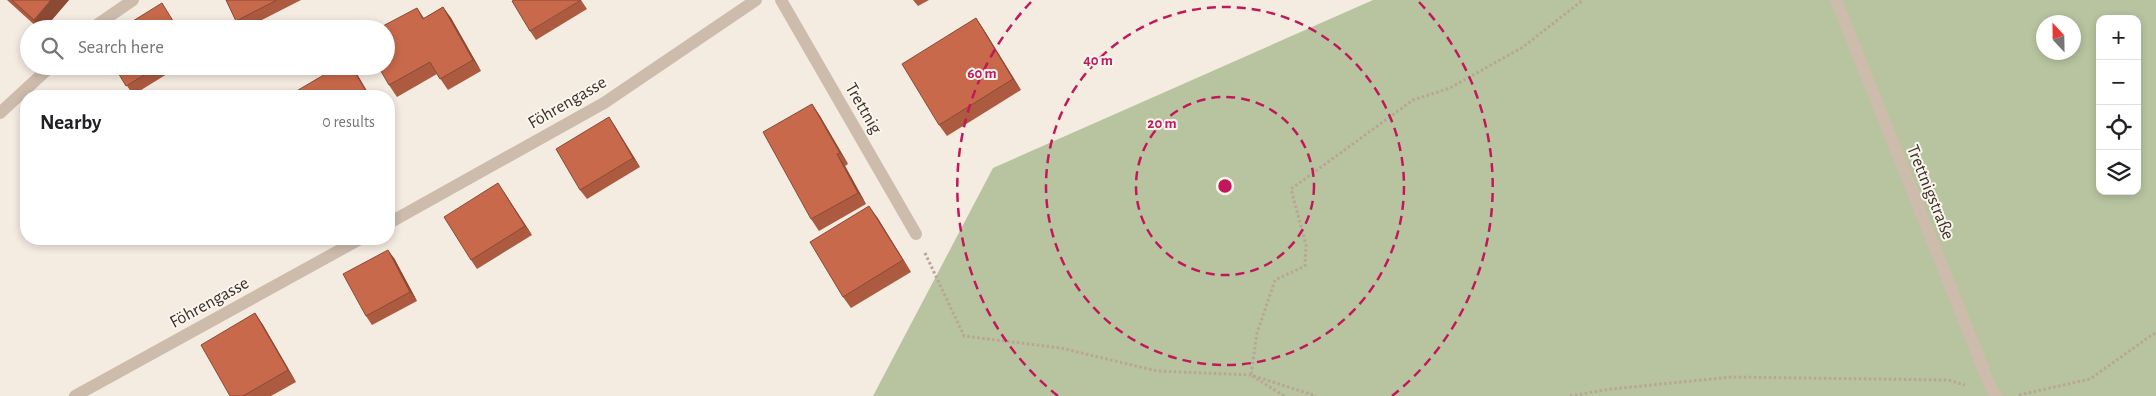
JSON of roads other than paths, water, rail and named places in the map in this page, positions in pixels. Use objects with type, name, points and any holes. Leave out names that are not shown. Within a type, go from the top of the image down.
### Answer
[{"type":"street","points":[[105,20],[133,0]]},
{"type":"street","name":"Föhrengasse","points":[[395,220],[604,103],[756,0]]},
{"type":"street","name":"Trettnig","points":[[781,0],[916,234]]},
{"type":"street","name":"Trettnigstraße","points":[[1836,0],[1994,394]]},
{"type":"street","points":[[25,90],[41,75]]},
{"type":"street","points":[[0,113],[20,95]]},
{"type":"street","name":"Föhrengasse","points":[[76,396],[349,245]]}]
